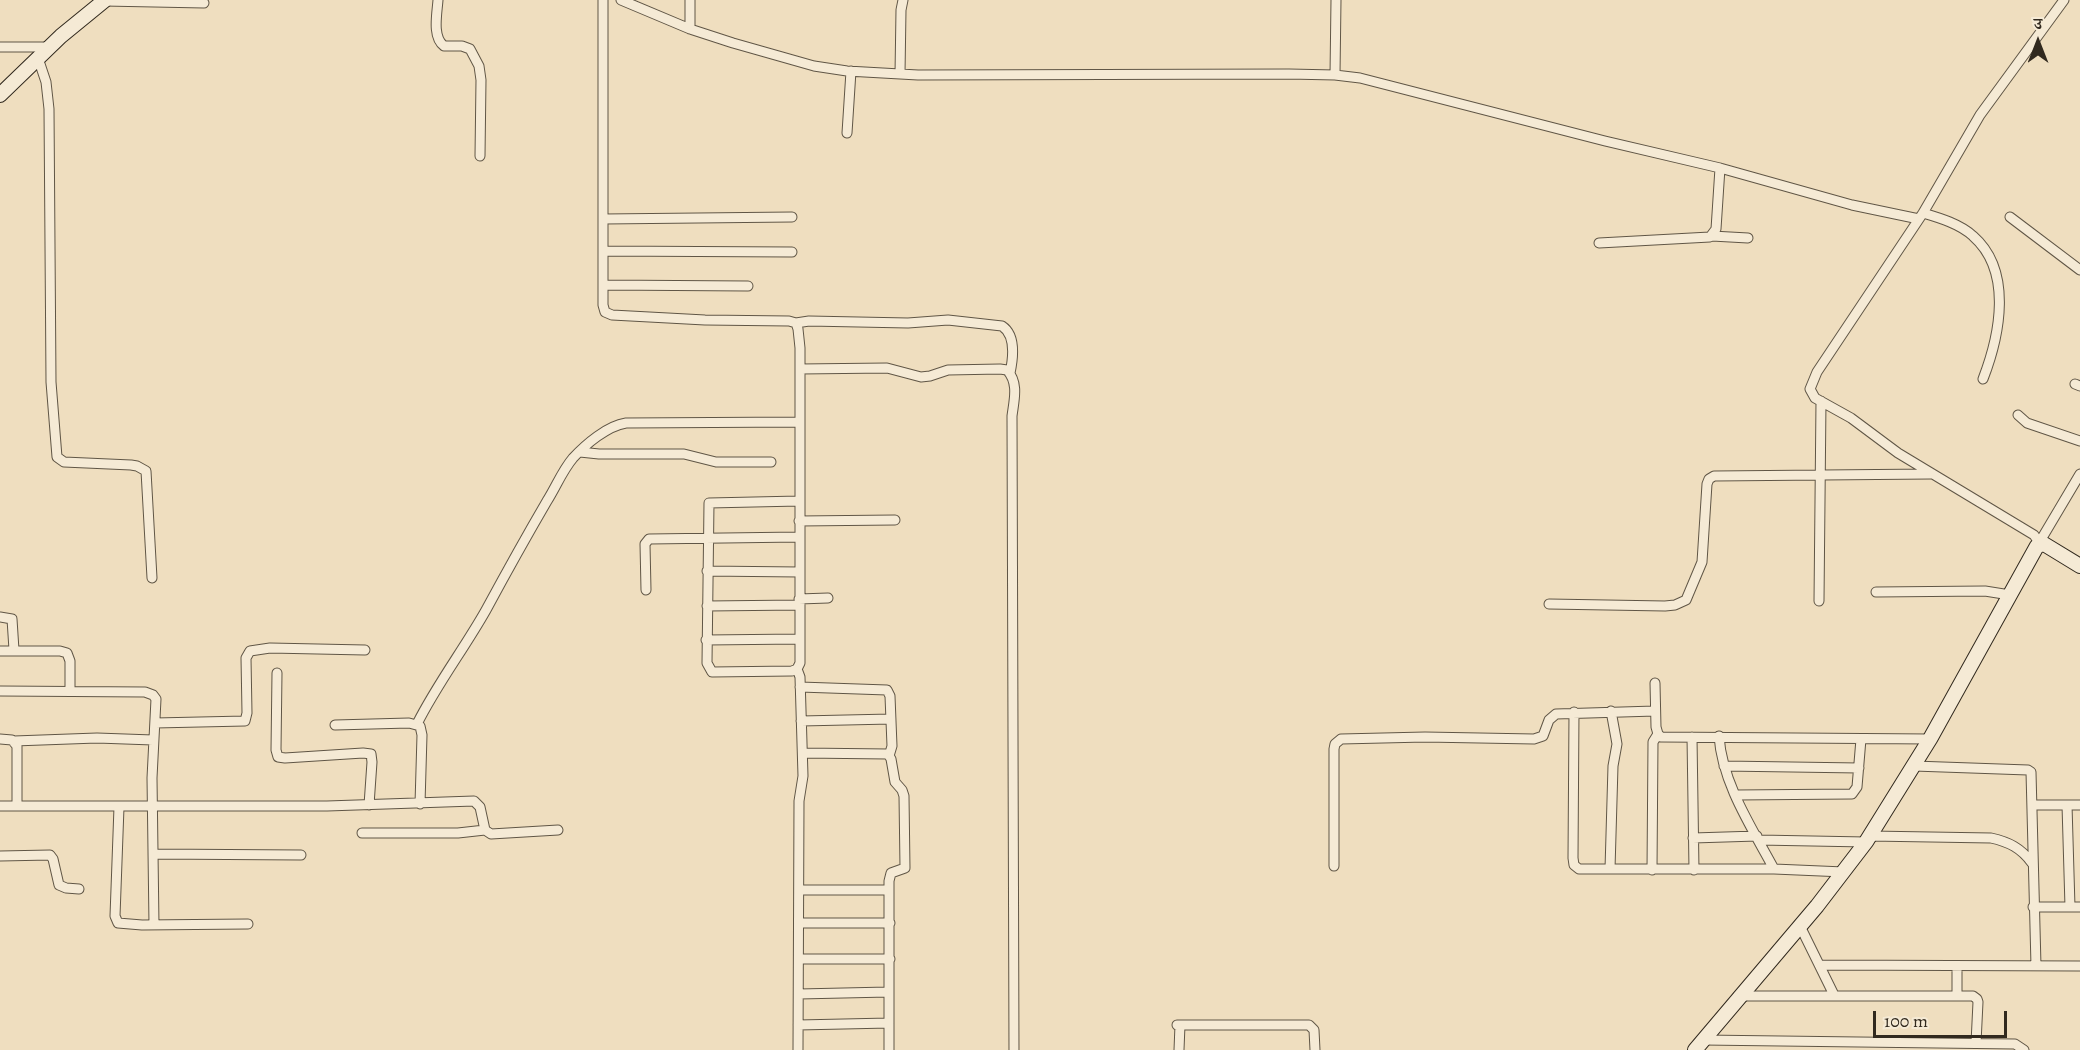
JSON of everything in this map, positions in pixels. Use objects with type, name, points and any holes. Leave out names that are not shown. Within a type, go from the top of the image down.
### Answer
[{"type":"street","points":[[0,95],[104,0],[204,3]]},
{"type":"street","points":[[438,0],[439,41],[444,46],[462,46],[470,49],[480,71],[480,156]]},
{"type":"street","points":[[603,0],[603,285],[605,312],[612,315],[796,323],[809,321],[908,323],[942,319],[1002,326],[1008,330],[1012,359],[1010,373],[1016,397],[1012,416],[1011,619],[1011,753],[1015,829],[1014,1050]]},
{"type":"street","points":[[621,0],[690,29],[801,63],[851,71],[900,74],[1335,75],[1360,78],[1720,168],[1852,205],[1948,221],[1973,235],[1983,246],[1993,262],[1998,280],[1998,316],[1994,344],[1983,379]]},
{"type":"street","points":[[690,0],[690,29]]},
{"type":"street","points":[[900,74],[903,0]]},
{"type":"street","points":[[1335,75],[1336,0]]},
{"type":"street","points":[[2064,0],[1975,122],[1921,216],[1809,389],[1821,401],[1851,418],[1898,453],[2034,535],[2041,543],[2080,566]]},
{"type":"street","points":[[0,47],[50,47]]},
{"type":"street","points":[[38,58],[46,82],[49,109],[51,382],[57,457],[64,462],[131,465],[146,471],[152,578]]},
{"type":"street","points":[[847,133],[851,71]]},
{"type":"street","points":[[1712,236],[1716,229],[1720,168]]},
{"type":"street","points":[[604,219],[792,217]]},
{"type":"street","points":[[2010,217],[2080,270]]},
{"type":"street","points":[[1599,243],[1712,236],[1748,238]]},
{"type":"street","points":[[604,251],[792,252]]},
{"type":"street","points":[[603,285],[748,286]]},
{"type":"street","points":[[796,323],[800,369],[800,663],[797,669],[803,753],[799,801],[798,1050]]},
{"type":"street","points":[[800,369],[887,368],[921,377],[955,369],[1000,369],[1010,373]]},
{"type":"street","points":[[1819,601],[1821,401]]},
{"type":"street","points":[[2018,415],[2027,423],[2080,441]]},
{"type":"street","points":[[417,724],[479,622],[563,473],[580,452],[610,429],[626,423],[799,423]]},
{"type":"street","points":[[580,452],[684,454],[716,462],[771,462]]},
{"type":"street","points":[[1549,604],[1665,606],[1683,602],[1688,597],[1703,559],[1707,484],[1711,477],[1934,474]]},
{"type":"street","points":[[1699,1045],[1738,996],[1800,926],[1868,839],[1930,739],[2080,474]]},
{"type":"street","points":[[797,669],[792,671],[712,672],[707,663],[707,507],[711,502],[799,501]]},
{"type":"street","points":[[799,521],[895,520]]},
{"type":"street","points":[[646,590],[645,544],[647,540],[707,537],[799,537]]},
{"type":"street","points":[[707,571],[799,572]]},
{"type":"street","points":[[1876,592],[1985,591],[2010,596]]},
{"type":"street","points":[[707,606],[799,602],[828,598]]},
{"type":"street","points":[[0,617],[12,619],[14,650]]},
{"type":"street","points":[[706,640],[799,639]]},
{"type":"street","points":[[154,723],[244,721],[247,713],[246,658],[250,651],[270,648],[365,650]]},
{"type":"street","points":[[0,651],[67,653],[70,661],[70,691]]},
{"type":"street","points":[[277,673],[276,750],[278,757],[285,759],[371,754],[369,805]]},
{"type":"street","points":[[1652,870],[1653,742],[1658,734],[1655,682]]},
{"type":"street","points":[[800,687],[885,689],[890,696],[892,747],[889,756],[894,778],[905,800],[905,865],[903,870],[891,873],[889,890],[889,1050]]},
{"type":"street","points":[[0,691],[150,693],[156,699],[152,806],[154,925]]},
{"type":"street","points":[[1610,869],[1613,766],[1617,744],[1611,711]]},
{"type":"street","points":[[1334,866],[1334,749],[1335,744],[1341,739],[1537,738],[1543,736],[1553,715],[1574,712],[1655,711]]},
{"type":"street","points":[[1574,712],[1573,862],[1578,869],[1774,869],[1844,872]]},
{"type":"street","points":[[801,721],[891,719]]},
{"type":"street","points":[[335,725],[409,723],[420,726],[422,735],[420,804]]},
{"type":"street","points":[[1658,734],[1668,738],[1719,736],[1930,739]]},
{"type":"street","points":[[1719,736],[1724,766],[1736,795],[1774,869]]},
{"type":"street","points":[[1692,737],[1694,870]]},
{"type":"street","points":[[0,739],[14,741],[97,738],[153,740]]},
{"type":"street","points":[[1736,795],[1850,795],[1856,791],[1861,739]]},
{"type":"street","points":[[14,741],[17,746],[17,806]]},
{"type":"street","points":[[803,753],[889,756]]},
{"type":"street","points":[[1724,766],[1859,768]]},
{"type":"street","points":[[1914,766],[2028,770],[2032,776],[2032,863],[2036,966]]},
{"type":"street","points":[[0,806],[369,805],[474,801],[480,807],[485,830]]},
{"type":"street","points":[[2032,805],[2080,805]]},
{"type":"street","points":[[2033,907],[2075,907],[2067,806]]},
{"type":"street","points":[[119,807],[115,920],[122,924],[154,925],[248,924]]},
{"type":"street","points":[[362,833],[458,833],[485,830],[491,834],[497,834],[558,830]]},
{"type":"street","points":[[1693,838],[1991,838],[2008,842],[2025,854],[2032,863]]},
{"type":"street","points":[[154,854],[301,855]]},
{"type":"street","points":[[0,856],[50,855],[59,885],[79,889]]},
{"type":"street","points":[[799,890],[889,890]]},
{"type":"street","points":[[799,923],[890,922]]},
{"type":"street","points":[[1800,926],[1834,995]]},
{"type":"street","points":[[800,959],[890,958]]},
{"type":"street","points":[[1821,965],[2080,966]]},
{"type":"street","points":[[1957,966],[1957,996]]},
{"type":"street","points":[[799,994],[888,992]]},
{"type":"street","points":[[1738,996],[1973,996],[1977,999],[1976,1043]]},
{"type":"street","points":[[798,1025],[889,1023]]},
{"type":"street","points":[[1179,1050],[1178,1025],[1309,1025],[1314,1030],[1315,1050]]},
{"type":"street","points":[[1699,1045],[1848,1046],[1976,1043],[2015,1044],[2024,1050]]}]
